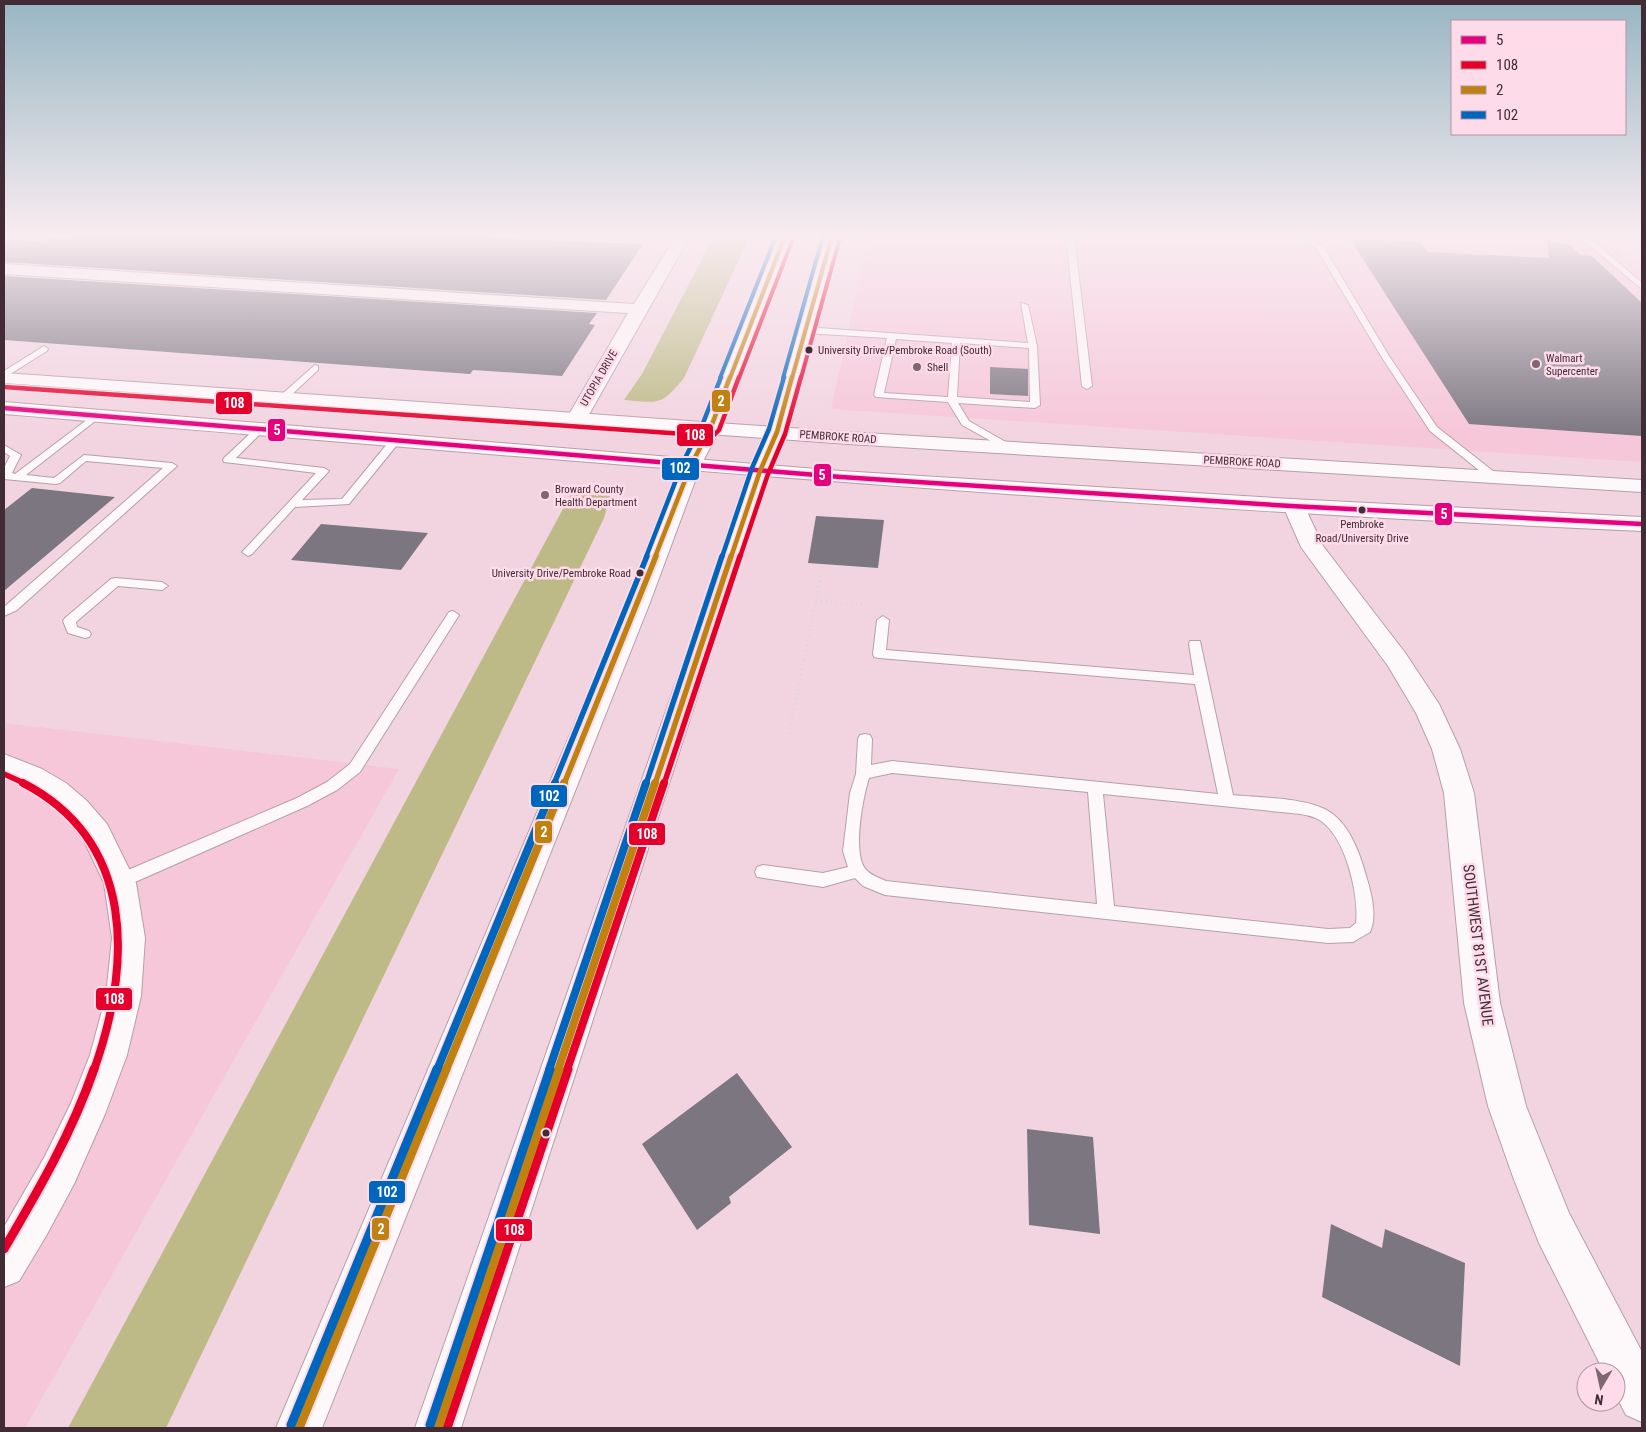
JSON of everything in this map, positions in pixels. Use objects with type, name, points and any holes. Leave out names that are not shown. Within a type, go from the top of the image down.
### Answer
[{"type":"main road","points":[[543,303],[639,309]]},
{"type":"main road","name":"UTOPIA DRIVE","points":[[577,418],[643,303]]},
{"type":"main road","points":[[299,1428],[630,624],[691,465],[711,427],[759,303]]},
{"type":"main road","points":[[438,1428],[760,471],[777,432],[813,303]]},
{"type":"main road","name":"PEMBROKE ROAD","points":[[4,376],[777,432],[1642,486]]},
{"type":"main road","points":[[4,408],[760,471],[1294,506],[1642,524]]},
{"type":"main road","name":"SOUTHWEST 81ST AVENUE","points":[[1294,506],[1312,547],[1397,660],[1429,711],[1446,749],[1459,793],[1464,826],[1482,1003],[1507,1106],[1554,1228],[1642,1399]]},
{"type":"main road","points":[[4,765],[45,782],[66,798],[86,818],[103,843],[120,882],[128,917],[123,999],[114,1041],[96,1090],[70,1150],[40,1209],[4,1266]]},
{"type":"lane","points":[[1078,303],[1087,386]]},
{"type":"lane","points":[[1353,303],[1433,429],[1494,476]]},
{"type":"lane","points":[[892,336],[878,395],[1035,406],[1034,346],[1024,305]]},
{"type":"lane","points":[[805,330],[1034,346]]},
{"type":"lane","points":[[956,341],[952,401],[965,423],[1007,447]]},
{"type":"lane","points":[[4,376],[44,349]]},
{"type":"lane","points":[[284,397],[315,368]]},
{"type":"lane","points":[[17,477],[96,416]]},
{"type":"lane","points":[[248,552],[324,470],[228,460],[260,429]]},
{"type":"lane","points":[[292,504],[345,502],[396,440]]},
{"type":"lane","points":[[4,448],[16,455],[5,476],[56,481],[84,458],[172,466],[13,607],[4,612]]},
{"type":"lane","points":[[85,634],[72,630],[69,621],[116,582],[162,586]]},
{"type":"lane","points":[[120,882],[302,802],[332,786],[355,768],[453,615]]},
{"type":"lane","points":[[883,620],[879,654],[1201,680]]},
{"type":"lane","points":[[1195,644],[1226,801]]},
{"type":"lane","points":[[863,774],[873,770],[892,768],[1308,810],[1328,818],[1338,827],[1349,848],[1365,902],[1367,916],[1364,927],[1352,935],[1328,936],[885,888],[869,881],[857,871],[851,851],[857,793],[863,774],[865,739]]},
{"type":"lane","points":[[1095,788],[1106,911]]},
{"type":"lane","points":[[763,872],[824,880],[857,871]]},
{"type":"path","points":[[789,734],[823,565]]},
{"type":"path","points":[[816,601],[874,605]]},
{"type":"shaded area","points":[[679,303],[719,303],[684,378],[670,394],[658,401],[652,402],[624,400],[642,374]]},
{"type":"shaded area","points":[[854,303],[1642,303],[1642,462],[831,409]]},
{"type":"shaded area","points":[[571,494],[610,496],[604,518],[166,1428],[68,1428]]},
{"type":"shaded area","points":[[4,723],[399,769],[25,1428],[4,1428]]},
{"type":"building","points":[[4,303],[434,303],[597,313],[589,324],[595,325],[562,376],[473,370],[470,374],[4,340]]},
{"type":"building","name":"Walmart Supercenter","points":[[1391,303],[1642,303],[1642,436],[1469,424]]},
{"type":"building","points":[[990,367],[1028,369],[1028,396],[990,394]]},
{"type":"building","points":[[32,488],[115,497],[4,591],[4,510]]},
{"type":"building","points":[[816,516],[884,520],[878,568],[808,563]]},
{"type":"building","points":[[321,524],[428,533],[401,570],[291,560]]},
{"type":"building","points":[[737,1073],[792,1147],[729,1197],[731,1203],[697,1230],[642,1144]]},
{"type":"building","points":[[1027,1129],[1093,1137],[1100,1234],[1029,1225]]},
{"type":"building","points":[[1331,1224],[1382,1248],[1385,1229],[1465,1263],[1460,1366],[1322,1297]]},
{"type":"transit line","name":"102","points":[[291,1425],[629,602],[683,462],[703,423],[750,303]]},
{"type":"transit line","name":"2","points":[[299,1428],[637,605],[691,465],[711,427],[759,303]]},
{"type":"transit line","name":"108","points":[[4,387],[713,436],[719,430],[768,303]]},
{"type":"transit line","name":"102","points":[[430,1425],[752,468],[769,429],[804,303]]},
{"type":"transit line","name":"2","points":[[438,1428],[760,471],[777,432],[813,303]]},
{"type":"transit line","name":"108","points":[[447,1428],[768,474],[785,434],[822,303]]},
{"type":"transit line","name":"5","points":[[4,408],[841,477],[1291,506],[1642,524]]},
{"type":"transit line","name":"108","points":[[4,774],[47,796],[71,817],[90,842],[112,887],[116,914],[118,957],[114,1001],[103,1045],[87,1089],[69,1132],[48,1173],[4,1249]]},
{"type":"place","name":"University Drive/Pembroke Road (South)","points":[[809,350]]},
{"type":"place","name":"Walmart Supercenter","points":[[1536,364]]},
{"type":"place","name":"Shell","points":[[917,367]]},
{"type":"place","name":"Broward County Health Department","points":[[545,495]]},
{"type":"place","name":"Pembroke Road/University Drive","points":[[1362,510]]},
{"type":"place","name":"University Drive/Pembroke Road","points":[[640,573]]}]
